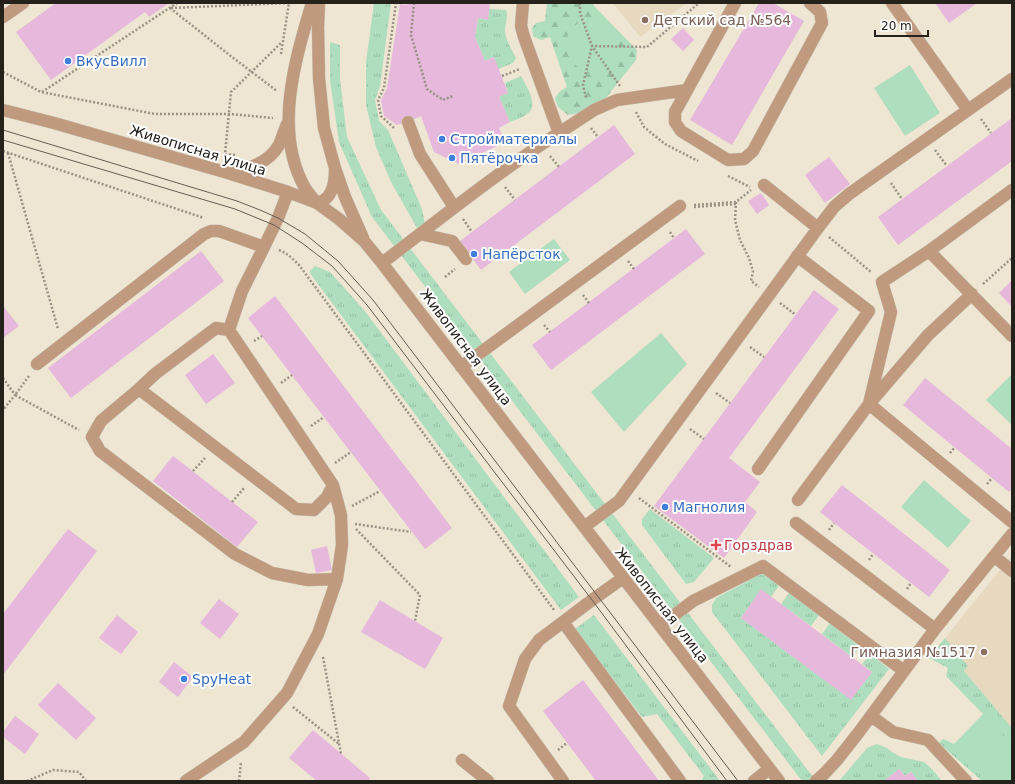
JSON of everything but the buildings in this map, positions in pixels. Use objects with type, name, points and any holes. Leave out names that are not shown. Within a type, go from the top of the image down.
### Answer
[{"type":"street","points":[[3,17],[23,3]]},
{"type":"street","points":[[312,3],[295,66],[290,99],[288,121],[292,152],[298,173],[306,189],[317,203],[325,200],[331,193],[334,184],[335,168]]},
{"type":"street","points":[[319,3],[319,78],[324,128],[345,197],[364,241]]},
{"type":"street","points":[[523,3],[521,26],[524,37],[559,132]]},
{"type":"street","points":[[735,3],[675,112],[675,122],[681,131],[728,160],[744,159],[753,151],[822,23],[820,12],[810,3]]},
{"type":"street","points":[[892,3],[968,110]]},
{"type":"street","points":[[584,527],[619,501],[834,207],[849,194],[1012,79]]},
{"type":"street","points":[[382,263],[454,207],[541,144],[594,110],[617,100],[687,90]]},
{"type":"street","name":"Живописная улица","points":[[3,110],[54,123],[228,173],[288,192],[317,203],[339,219],[364,241],[382,263],[778,781]]},
{"type":"street","points":[[228,173],[247,169],[265,160],[278,146],[288,121]]},
{"type":"street","points":[[408,124],[420,154],[454,207]]},
{"type":"street","points":[[759,187],[818,228]]},
{"type":"street","points":[[869,404],[891,312],[882,282],[929,251],[1012,190]]},
{"type":"street","points":[[229,330],[242,291],[278,218],[288,192]]},
{"type":"street","points":[[462,367],[679,207]]},
{"type":"street","points":[[37,364],[204,234],[211,231],[219,231],[264,247]]},
{"type":"street","points":[[420,234],[452,241],[466,259]]},
{"type":"street","points":[[929,251],[1012,336]]},
{"type":"street","points":[[758,469],[869,312],[797,256]]},
{"type":"street","points":[[798,500],[869,404],[928,335],[972,294]]},
{"type":"street","points":[[186,781],[244,742],[287,694],[318,634],[337,579],[342,545],[341,512],[333,485],[229,330],[216,328],[155,374],[101,420],[92,437],[100,451],[235,554],[272,573],[308,580],[337,579]]},
{"type":"street","points":[[139,389],[296,509],[314,510],[327,497],[333,485]]},
{"type":"street","points":[[869,404],[1012,522]]},
{"type":"street","points":[[796,523],[935,629]]},
{"type":"street","points":[[816,781],[837,760],[935,629],[1012,534]]},
{"type":"street","points":[[994,556],[1012,571]]},
{"type":"street","points":[[660,626],[693,601],[763,566],[904,671]]},
{"type":"street","points":[[563,781],[509,706],[525,658],[539,640],[623,578]]},
{"type":"street","points":[[563,622],[680,781]]},
{"type":"street","points":[[871,716],[893,732],[928,740],[966,781]]},
{"type":"street","points":[[462,760],[488,781]]},
{"type":"street","points":[[754,781],[769,769]]},
{"type":"path","points":[[41,92],[177,3]]},
{"type":"path","points":[[170,8],[289,3]]},
{"type":"path","points":[[396,3],[384,88],[378,100],[381,116],[396,130],[408,124]]},
{"type":"path","points":[[414,3],[411,35],[427,89],[442,100],[453,96]]},
{"type":"path","points":[[580,3],[580,13],[592,46],[628,98]]},
{"type":"path","points":[[592,46],[647,47],[699,3]]},
{"type":"path","points":[[170,8],[277,91]]},
{"type":"path","points":[[238,155],[225,154],[231,92],[282,42]]},
{"type":"path","points":[[592,46],[583,85],[586,97],[594,110]]},
{"type":"path","points":[[502,76],[533,64]]},
{"type":"path","points":[[3,72],[41,92],[154,114],[230,114],[275,119]]},
{"type":"path","points":[[927,139],[947,166]]},
{"type":"path","points":[[3,151],[207,219]]},
{"type":"path","points":[[8,153],[62,345]]},
{"type":"path","points":[[882,171],[902,199]]},
{"type":"path","points":[[679,207],[736,203],[759,187]]},
{"type":"path","points":[[736,203],[735,220],[740,240],[753,270],[751,281],[769,295]]},
{"type":"path","points":[[818,228],[882,282]]},
{"type":"path","points":[[264,247],[282,251],[292,257],[299,265],[563,622]]},
{"type":"path","points":[[972,294],[1012,258]]},
{"type":"path","points":[[444,277],[454,270]]},
{"type":"path","points":[[3,410],[16,395],[37,364]]},
{"type":"path","points":[[3,378],[16,395],[92,437]]},
{"type":"path","points":[[341,512],[380,491]]},
{"type":"path","points":[[649,505],[721,559]]},
{"type":"path","points":[[412,532],[350,523],[420,595],[415,621]]},
{"type":"path","points":[[318,634],[341,754]]},
{"type":"path","points":[[283,698],[339,744]]},
{"type":"path","points":[[27,781],[53,770],[80,772],[86,781]]},
{"type":"shaded area","name":"Детский сад №564","points":[[613,3],[687,3],[640,37]]},
{"type":"shaded area","name":"Гимназия №1517","points":[[1012,555],[1012,728],[964,671],[968,666],[945,638]]},
{"type":"green space","points":[[374,3],[391,3],[380,86],[375,100],[379,121],[388,130],[422,209],[425,224],[417,228],[391,182],[376,147],[366,105],[366,62]]},
{"type":"green space","points":[[547,3],[593,3],[594,6],[637,50],[636,60],[605,99],[579,113],[568,115],[558,107],[555,98],[560,91],[567,87],[550,37],[541,40],[533,36],[532,28],[536,23],[545,21]]},
{"type":"green space","points":[[489,9],[506,10],[507,16],[505,33],[508,43],[516,58],[513,63],[498,69],[494,57],[485,61],[475,37],[478,18],[488,20]]},
{"type":"green space","points":[[592,19],[602,21],[610,27],[616,35],[618,45],[616,55],[610,63],[602,69],[592,71],[582,69],[574,63],[568,55],[566,45],[568,35],[574,27],[582,21]]},
{"type":"green space","points":[[330,42],[340,45],[340,79],[347,137],[381,210],[816,781],[802,781],[372,217],[339,142],[330,80]]},
{"type":"green space","points":[[910,65],[940,113],[905,136],[874,88]]},
{"type":"green space","points":[[521,76],[529,90],[532,106],[531,110],[525,115],[510,122],[499,97],[508,93],[505,83]]},
{"type":"green space","points":[[554,239],[570,260],[525,294],[509,272]]},
{"type":"green space","points":[[315,266],[330,272],[364,310],[579,597],[561,610],[309,272]]},
{"type":"green space","points":[[661,333],[687,364],[624,432],[591,392]]},
{"type":"green space","points":[[1011,375],[1012,376],[1012,425],[986,400]]},
{"type":"green space","points":[[924,480],[971,521],[948,548],[901,507]]},
{"type":"green space","points":[[650,509],[714,558],[694,582],[686,584],[642,525],[642,519]]},
{"type":"green space","points":[[761,574],[769,576],[780,584],[771,597],[761,590],[741,618],[851,699],[872,672],[862,664],[870,654],[889,669],[822,756],[712,612],[712,605],[716,598]]},
{"type":"green space","points":[[790,592],[819,615],[811,626],[781,604]]},
{"type":"green space","points":[[594,615],[720,781],[701,781],[704,776],[657,714],[642,717],[575,629]]},
{"type":"green space","points":[[830,623],[860,647],[852,657],[822,634]]},
{"type":"green space","points":[[945,638],[968,666],[964,671],[1012,728],[1012,781],[982,781],[939,743],[943,739],[954,744],[983,714],[946,676],[948,668],[929,658]]},
{"type":"green space","points":[[990,720],[1012,746],[1012,781],[988,781],[958,747]]},
{"type":"green space","points":[[877,744],[887,748],[901,757],[924,762],[942,781],[918,781],[911,772],[905,776],[899,769],[884,781],[840,780],[867,748]]},
{"type":"tram line","points":[[3,130],[237,201],[278,218],[305,234],[338,261],[373,300],[738,781]]},
{"type":"tram line","points":[[3,140],[235,209],[274,225],[302,243],[332,266],[367,305],[592,600],[727,781]]},
{"type":"place","name":"Детский сад №564","points":[[645,20]]},
{"type":"place","name":"ВкусВилл","points":[[68,61]]},
{"type":"place","name":"Стройматериалы","points":[[442,139]]},
{"type":"place","name":"Пятёрочка","points":[[452,158]]},
{"type":"place","name":"Напёрсток","points":[[474,254]]},
{"type":"place","name":"Магнолия","points":[[665,507]]},
{"type":"place","name":"Горздрав","points":[[716,545]]},
{"type":"place","name":"Гимназия №1517","points":[[984,652]]},
{"type":"place","name":"SpyHeat","points":[[184,679]]}]
